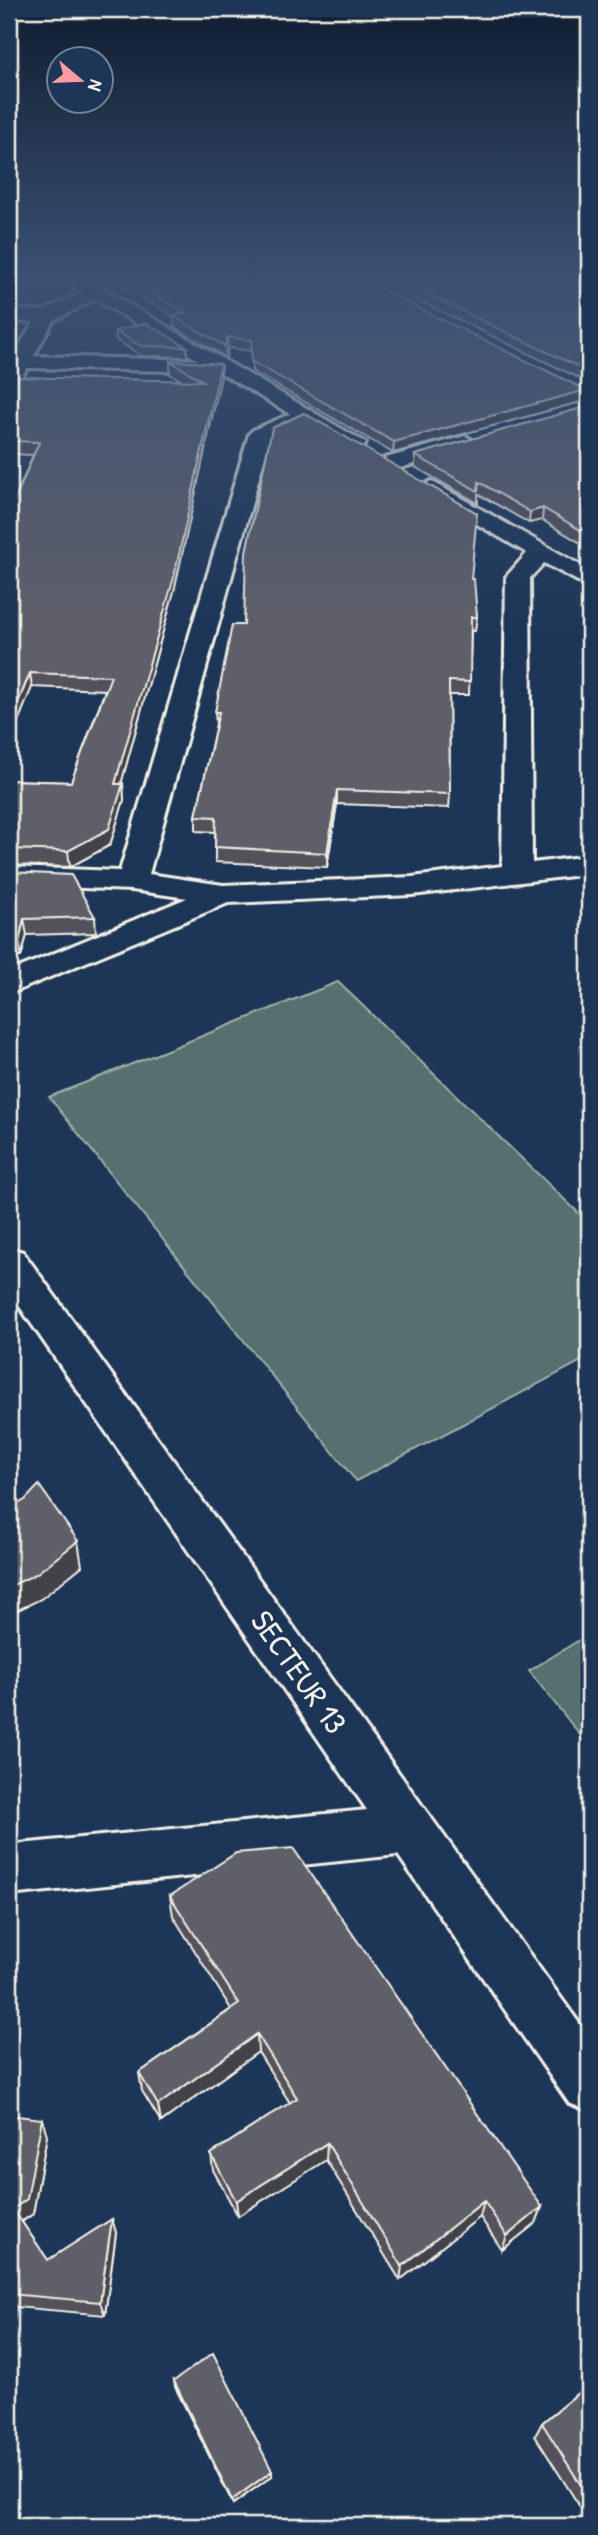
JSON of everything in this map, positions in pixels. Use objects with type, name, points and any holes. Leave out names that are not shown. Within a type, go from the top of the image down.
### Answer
[{"type":"street","points":[[277,397],[589,580]]},
{"type":"street","points":[[132,881],[260,434],[306,414]]},
{"type":"street","points":[[390,464],[483,438]]},
{"type":"street","points":[[517,873],[518,578],[541,552]]},
{"type":"street","points":[[9,876],[132,881],[223,894],[412,886],[589,865]]},
{"type":"street","points":[[9,984],[223,894]]},
{"type":"street","name":"SECTEUR 13","points":[[9,1262],[589,2083]]},
{"type":"street","points":[[9,1870],[411,1830]]},
{"type":"green space","points":[[338,982],[589,1223],[589,1357],[356,1481],[49,1097]]},
{"type":"green space","points":[[589,1634],[589,1746],[529,1671]]},
{"type":"building","points":[[9,397],[214,397],[174,577],[115,784],[123,784],[109,829],[68,851],[9,849],[9,780],[71,782],[111,676],[30,673],[9,724],[9,514],[39,442],[9,441]]},
{"type":"building","points":[[315,397],[559,397],[394,442]]},
{"type":"building","points":[[589,406],[589,535],[543,508],[530,512],[479,482],[478,491],[415,455]]},
{"type":"building","points":[[304,413],[477,513],[471,579],[474,579],[477,617],[471,617],[470,682],[449,681],[450,794],[337,790],[327,853],[215,847],[216,817],[196,816],[219,712],[215,712],[232,625],[244,625],[246,552],[272,428]]},
{"type":"building","points":[[9,872],[71,875],[95,917],[24,919],[19,941],[9,941]]},
{"type":"building","points":[[39,1485],[78,1541],[36,1574],[9,1587],[9,1509],[25,1500]]},
{"type":"building","points":[[293,1848],[542,2207],[507,2236],[484,2201],[402,2266],[327,2143],[236,2201],[211,2154],[297,2098],[257,2034],[158,2105],[139,2073],[239,2004],[170,1896],[236,1853]]},
{"type":"building","points":[[9,2115],[42,2119],[27,2199],[13,2209],[48,2260],[112,2219],[100,2302],[9,2294]]},
{"type":"building","points":[[213,2353],[272,2471],[232,2500],[174,2381]]},
{"type":"building","points":[[589,2384],[589,2498],[542,2423]]}]
